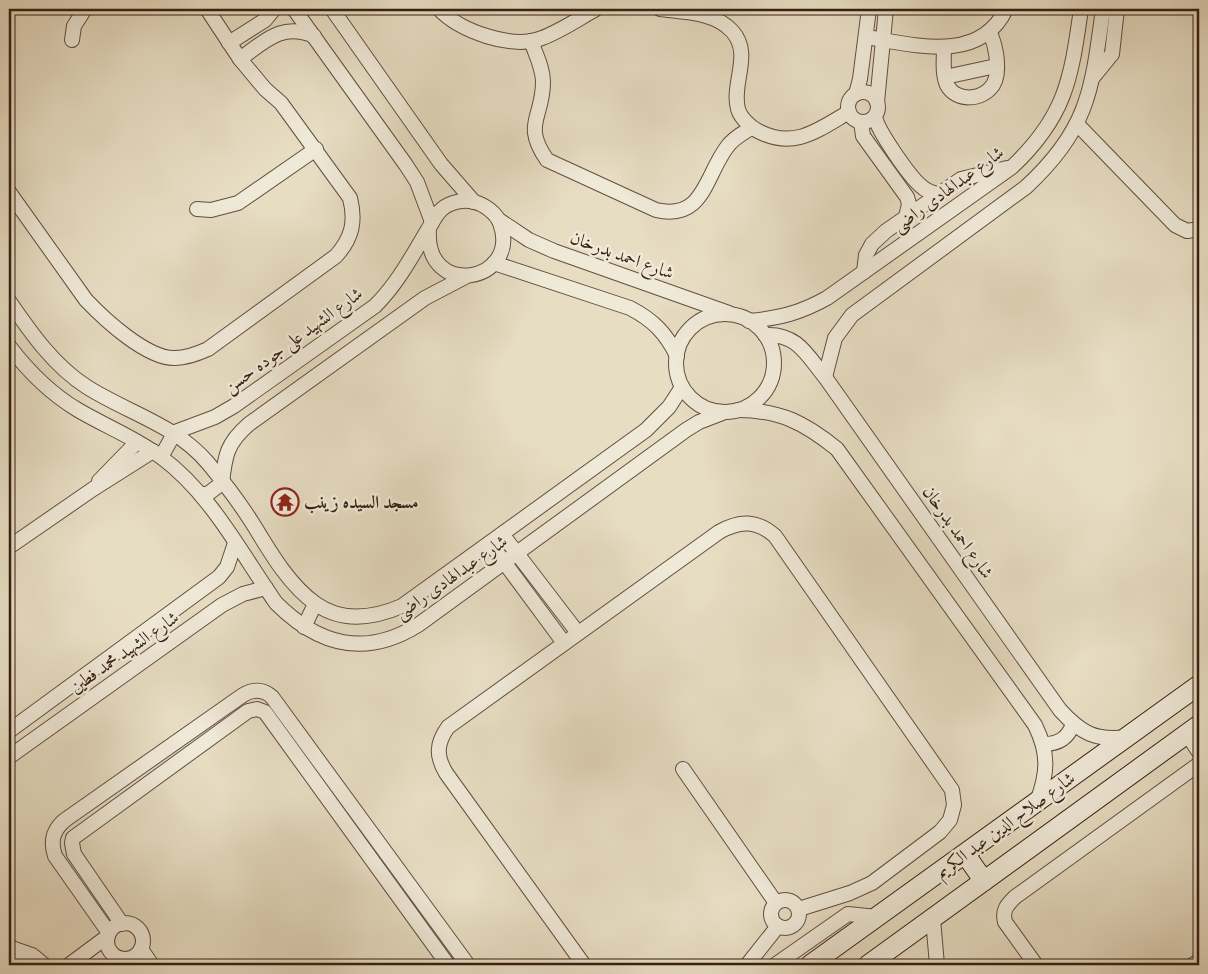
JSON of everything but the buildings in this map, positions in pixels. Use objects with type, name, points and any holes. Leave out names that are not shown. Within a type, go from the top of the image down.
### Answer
[{"type":"main road","name":"شارع صلاح الدين عبد الكريم","points":[[810,965],[1199,685]]},
{"type":"main road","name":"شارع صلاح الدين عبد الكريم","points":[[869,965],[1193,729]]},
{"type":"main road","points":[[965,854],[984,881]]},
{"type":"main road","points":[[9,952],[18,965]]},
{"type":"street","points":[[72,40],[74,26],[85,9]]},
{"type":"street","points":[[9,192],[86,300],[110,323],[154,354],[173,358],[192,356],[216,344],[336,256],[346,244],[352,229],[354,214],[350,198],[316,148],[281,103],[265,89],[240,59],[207,9]]},
{"type":"street","points":[[229,43],[265,20],[274,9]]},
{"type":"street","points":[[294,9],[417,182],[430,226],[430,250],[441,268],[453,274],[467,276]]},
{"type":"street","points":[[332,9],[441,164],[474,202]]},
{"type":"street","points":[[439,9],[447,17],[479,33],[498,39],[530,42],[551,34],[596,9]]},
{"type":"street","points":[[660,9],[705,15],[721,22],[732,31],[739,42],[741,54],[738,110],[752,128],[764,134],[788,140],[816,131],[849,112]]},
{"type":"street","points":[[869,9],[860,79],[856,94],[849,102],[849,112],[852,117],[861,122],[871,120],[877,112],[886,9]]},
{"type":"street","points":[[866,37],[944,46],[971,43],[990,33],[1006,9]]},
{"type":"street","name":"شارع عبدالهادى راضى","points":[[743,318],[782,318],[805,310],[827,298],[1012,167],[1030,150],[1059,109],[1068,86],[1074,62],[1081,9]]},
{"type":"street","points":[[825,377],[835,338],[852,315],[1026,187],[1046,168],[1063,147],[1077,124],[1094,76],[1103,9]]},
{"type":"street","points":[[1094,76],[1112,54],[1117,9]]},
{"type":"street","points":[[240,59],[275,35],[288,30],[301,31],[314,36]]},
{"type":"street","points":[[944,46],[946,76],[952,92],[961,97],[970,98],[979,95],[992,86],[998,52],[990,33]]},
{"type":"street","points":[[530,42],[542,72],[543,84],[533,127],[540,150],[547,160],[656,210],[673,212],[690,207],[701,195],[725,149],[731,142],[752,128]]},
{"type":"street","points":[[946,76],[996,66]]},
{"type":"street","points":[[856,94],[861,92],[871,94],[877,102]]},
{"type":"street","points":[[875,117],[880,131],[916,181],[926,190],[939,194]]},
{"type":"street","points":[[861,122],[863,136],[907,197],[909,204],[906,217]]},
{"type":"street","points":[[1077,124],[1175,225],[1187,231],[1199,230]]},
{"type":"street","points":[[197,209],[211,210],[238,203],[316,148]]},
{"type":"street","points":[[864,272],[866,254],[872,244],[906,217],[967,176],[1012,167]]},
{"type":"street","points":[[201,495],[209,493],[222,482],[227,450],[236,436],[248,424],[413,306],[467,276],[482,273],[494,263],[502,250],[504,234],[499,220],[488,208],[474,202],[458,202],[442,209],[430,226]]},
{"type":"street","name":"شارع احمد بدرخان","points":[[499,220],[529,240],[554,251],[743,318]]},
{"type":"street","name":"شارع الشهيد على جوده حسن","points":[[175,432],[215,417],[234,406],[375,306],[392,289],[430,226]]},
{"type":"street","points":[[494,263],[638,312],[659,327],[677,356]]},
{"type":"street","name":"شارع عبدالهادى راضى","points":[[9,301],[44,349],[64,369],[110,401],[175,432],[209,464],[281,567],[315,604],[335,614],[358,618],[381,615],[402,606],[646,430],[669,407],[682,387]]},
{"type":"street","points":[[731,411],[752,404],[764,393],[771,380],[773,357],[765,335],[743,318],[720,315],[698,323],[691,328],[682,341],[677,356],[677,372],[682,387],[700,405],[731,411],[763,410],[789,418],[814,431],[837,449],[1035,726],[1044,744],[1046,764],[1044,783],[1037,802]]},
{"type":"street","name":"شارع احمد بدرخان","points":[[765,335],[777,334],[789,338],[799,345],[825,377],[1060,710],[1074,724],[1090,734],[1109,739],[1128,736]]},
{"type":"street","name":"شارع عبدالهادى راضى","points":[[9,346],[37,379],[56,395],[157,454],[201,495],[276,603],[304,627],[319,636],[339,642],[360,644],[380,642],[400,636],[517,554],[686,430],[711,416],[731,411]]},
{"type":"street","points":[[9,547],[92,489],[157,454],[175,432]]},
{"type":"street","points":[[92,489],[137,442]]},
{"type":"street","points":[[584,965],[446,773],[440,762],[438,750],[441,738],[448,727],[564,643],[730,526],[742,522],[766,528],[775,536],[943,776],[952,790],[954,805],[950,820],[940,832],[872,883],[799,913],[794,924],[783,927],[747,965]]},
{"type":"street","points":[[502,534],[578,633]]},
{"type":"street","points":[[490,543],[564,643]]},
{"type":"street","name":"شارع الشهيد محمد فطين","points":[[9,731],[219,577],[228,568],[235,544]]},
{"type":"street","name":"شارع الشهيد محمد فطين","points":[[9,757],[222,605],[243,594],[266,588]]},
{"type":"street","points":[[304,627],[315,604]]},
{"type":"street","points":[[141,949],[124,962],[108,948],[108,934],[55,856],[52,840],[58,826],[248,691],[255,690],[267,693],[468,965]]},
{"type":"street","points":[[122,924],[74,854],[72,843],[76,833],[248,711],[257,709],[265,712],[448,965]]},
{"type":"street","points":[[1044,744],[1059,742],[1066,738],[1074,724]]},
{"type":"street","points":[[1193,729],[1199,752]]},
{"type":"street","points":[[164,749],[175,764]]},
{"type":"street","points":[[1036,965],[1005,922],[1003,914],[1006,906],[1023,891],[1199,764]]},
{"type":"street","points":[[139,767],[149,782]]},
{"type":"street","points":[[682,769],[776,903]]},
{"type":"street","points":[[398,896],[411,887]]},
{"type":"street","points":[[801,947],[783,927],[774,922],[771,912],[776,903],[786,899],[792,901],[813,938]]},
{"type":"street","points":[[775,965],[848,914],[877,917]]},
{"type":"street","points":[[933,918],[937,965]]},
{"type":"street","points":[[70,965],[122,924],[133,925],[141,933],[141,949],[152,965]]},
{"type":"street","points":[[9,947],[32,955],[44,965]]},
{"type":"street","points":[[1193,965],[1199,961]]},
{"type":"place","name":"مسجد السيده زينب","points":[[285,502]]}]
